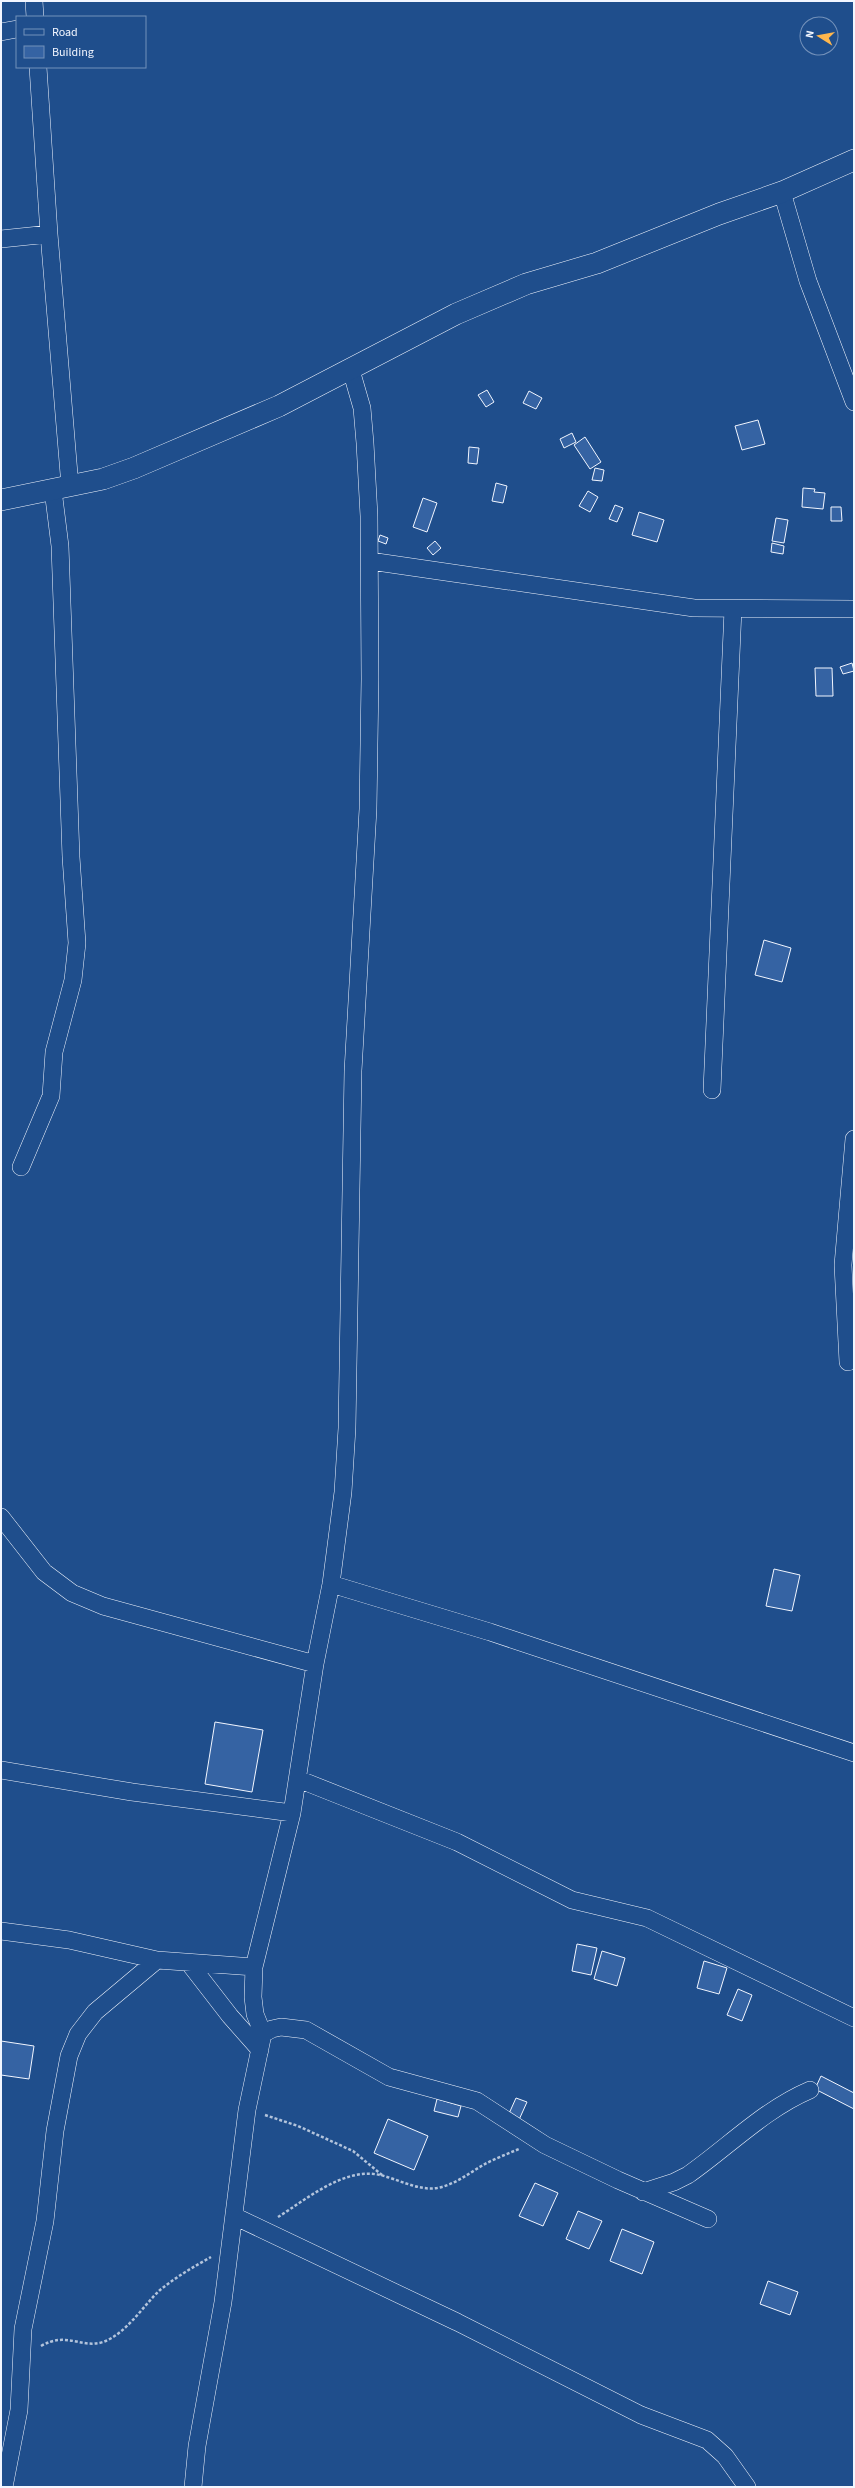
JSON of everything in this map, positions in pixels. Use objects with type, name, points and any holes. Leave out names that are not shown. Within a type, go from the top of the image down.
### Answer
[{"type":"street","points":[[34,1],[35,16]]},
{"type":"street","points":[[1,32],[16,29]]},
{"type":"street","points":[[20,1167],[51,1096],[54,1052],[73,980],[77,944],[71,858],[60,546],[62,488],[49,234],[38,68]]},
{"type":"street","points":[[1,500],[103,479],[134,468],[279,406],[351,370],[456,314],[526,284],[597,263],[719,214],[782,192],[854,160]]},
{"type":"street","points":[[782,192],[808,281],[854,402]]},
{"type":"street","points":[[1,239],[49,234]]},
{"type":"street","points":[[262,2042],[253,1997],[254,1967],[292,1813],[298,1780],[315,1664],[330,1584],[343,1492],[347,1428],[353,1071],[368,809],[370,560],[362,408],[351,370]]},
{"type":"street","points":[[370,560],[694,608],[854,609]]},
{"type":"street","points":[[712,1090],[733,609]]},
{"type":"street","points":[[848,1362],[843,1265],[854,1140]]},
{"type":"street","points":[[1,1517],[44,1572],[72,1593],[103,1606],[315,1664]]},
{"type":"street","points":[[330,1584],[490,1632],[854,1753]]},
{"type":"street","points":[[1,1770],[132,1792],[292,1813]]},
{"type":"street","points":[[298,1780],[457,1842],[572,1900],[647,1918],[854,2018]]},
{"type":"street","points":[[1,1931],[69,1940],[157,1960],[254,1967]]},
{"type":"street","points":[[4,2487],[19,2410],[23,2329],[45,2221],[55,2131],[68,2056],[78,2034],[95,2012],[157,1960]]},
{"type":"street","points":[[189,1962],[230,2016],[262,2042]]},
{"type":"street","points":[[193,2487],[197,2446],[214,2360],[247,2110],[262,2042],[272,2028],[281,2027],[306,2030],[389,2077],[477,2101],[545,2145],[643,2192],[708,2219]]},
{"type":"street","points":[[643,2192],[674,2182],[688,2175],[771,2112],[794,2096],[810,2090]]},
{"type":"street","points":[[234,2216],[457,2322],[641,2415],[707,2440],[725,2456],[747,2487]]},
{"type":"path","points":[[247,2110],[298,2126],[353,2151],[384,2176]]},
{"type":"path","points":[[262,2229],[321,2189],[358,2175],[384,2176],[422,2188],[436,2188],[450,2184],[484,2165],[520,2149],[545,2145]]},
{"type":"path","points":[[22,2361],[32,2352],[53,2340],[61,2339],[92,2344],[104,2342],[127,2324],[161,2290],[185,2271],[230,2246]]},
{"type":"building","points":[[487,390],[494,402],[486,407],[478,395]]},
{"type":"building","points":[[529,391],[542,398],[536,409],[523,403]]},
{"type":"building","points":[[758,420],[765,444],[742,450],[735,426]]},
{"type":"building","points":[[572,433],[576,442],[564,448],[560,439]]},
{"type":"building","points":[[585,437],[601,462],[590,469],[574,445]]},
{"type":"building","points":[[469,447],[479,448],[477,464],[468,463]]},
{"type":"building","points":[[595,468],[604,470],[602,481],[592,480]]},
{"type":"building","points":[[496,483],[507,486],[503,503],[492,501]]},
{"type":"building","points":[[803,488],[815,489],[814,492],[825,493],[823,509],[802,507]]},
{"type":"building","points":[[588,491],[598,497],[590,512],[579,506]]},
{"type":"building","points":[[423,498],[437,503],[427,532],[413,527]]},
{"type":"building","points":[[615,505],[623,508],[617,522],[609,519]]},
{"type":"building","points":[[831,507],[841,507],[842,521],[831,521]]},
{"type":"building","points":[[639,512],[664,520],[657,542],[632,535]]},
{"type":"building","points":[[776,518],[788,520],[784,543],[772,541]]},
{"type":"building","points":[[380,535],[388,538],[386,544],[378,541]]},
{"type":"building","points":[[435,541],[441,548],[433,555],[427,548]]},
{"type":"building","points":[[772,543],[784,546],[783,554],[771,552]]},
{"type":"building","points":[[852,663],[854,671],[843,674],[840,667]]},
{"type":"building","points":[[815,668],[832,668],[833,696],[816,696]]},
{"type":"building","points":[[764,940],[791,948],[782,982],[755,975]]},
{"type":"building","points":[[774,1569],[800,1575],[792,1611],[766,1606]]},
{"type":"building","points":[[215,1722],[263,1730],[252,1792],[205,1784]]},
{"type":"building","points":[[577,1944],[597,1948],[591,1975],[572,1971]]},
{"type":"building","points":[[602,1951],[625,1958],[617,1986],[594,1979]]},
{"type":"building","points":[[704,1961],[727,1968],[719,1994],[697,1988]]},
{"type":"building","points":[[738,1989],[752,1995],[742,2021],[727,2015]]},
{"type":"building","points":[[1,2041],[34,2046],[29,2079],[1,2075]]},
{"type":"building","points":[[821,2076],[854,2093],[854,2109],[815,2089]]},
{"type":"building","points":[[516,2098],[527,2102],[518,2122],[507,2118]]},
{"type":"building","points":[[437,2099],[461,2106],[458,2117],[434,2111]]},
{"type":"building","points":[[388,2119],[428,2136],[414,2170],[374,2153]]},
{"type":"building","points":[[535,2183],[558,2193],[543,2226],[519,2216]]},
{"type":"building","points":[[578,2211],[602,2221],[589,2249],[566,2239]]},
{"type":"building","points":[[622,2229],[654,2242],[642,2274],[610,2261]]},
{"type":"building","points":[[768,2281],[798,2292],[790,2315],[760,2304]]}]
